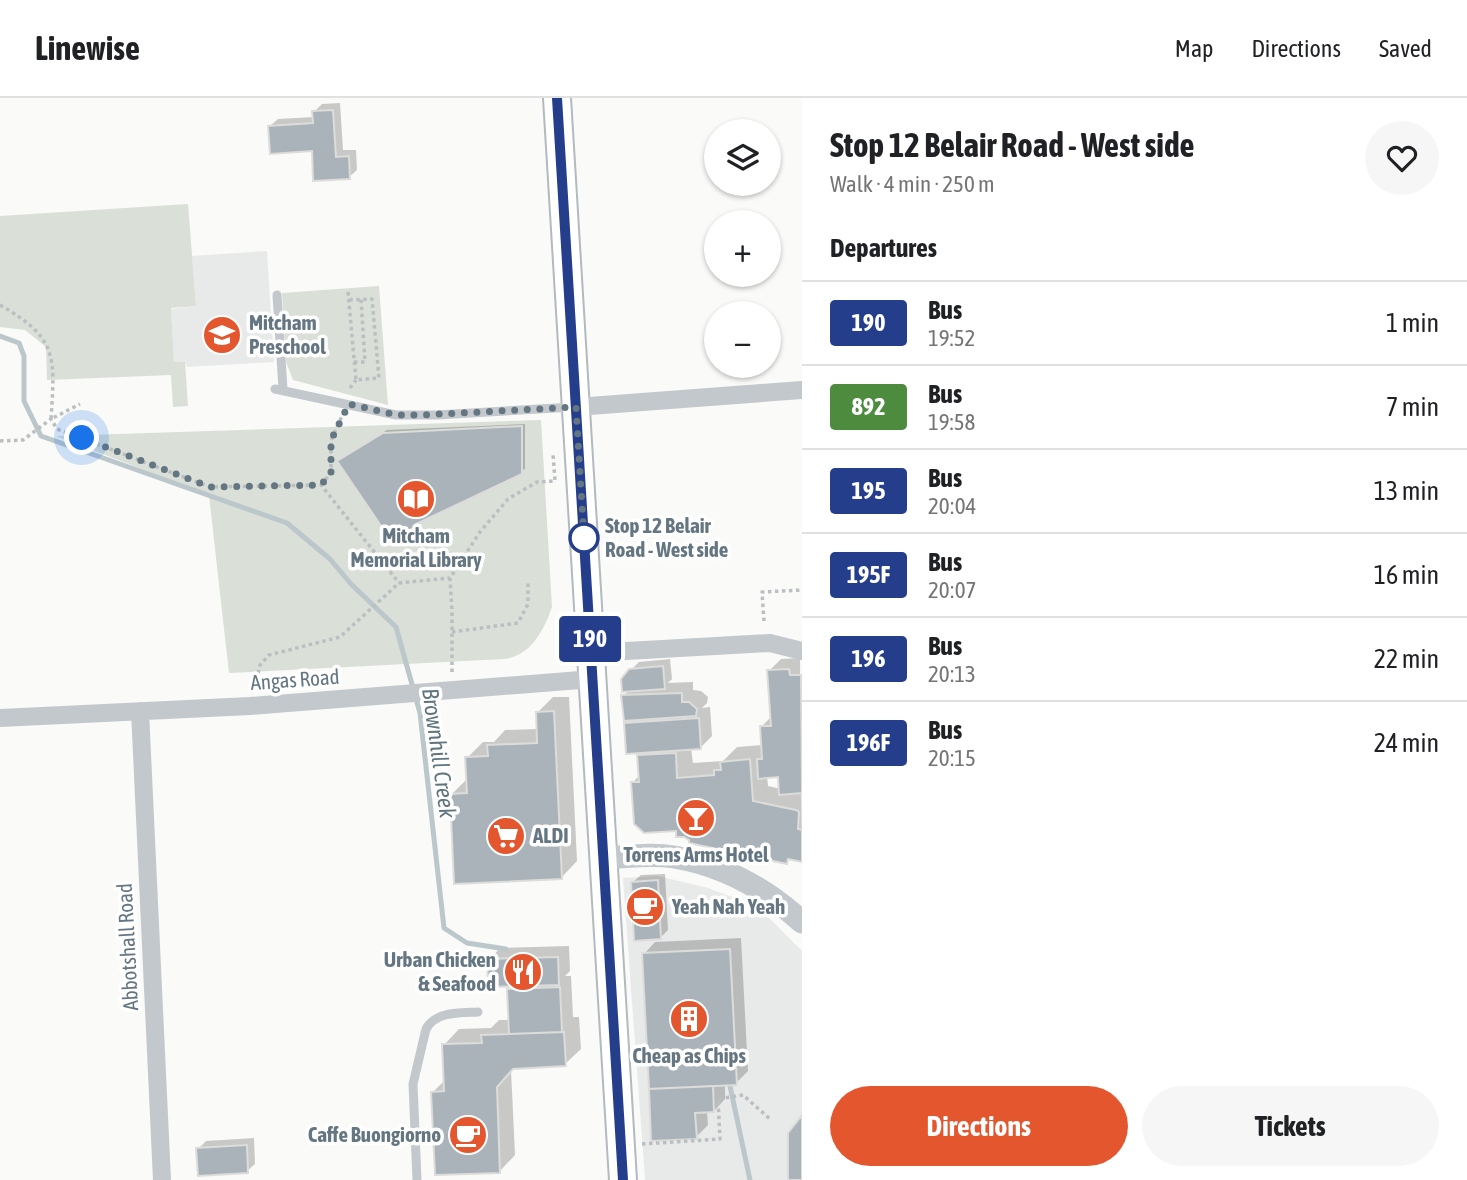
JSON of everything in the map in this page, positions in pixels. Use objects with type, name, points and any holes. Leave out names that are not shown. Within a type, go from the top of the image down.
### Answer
[{"type":"main road","points":[[557,98],[623,1180]]},
{"type":"street","points":[[576,407],[802,390]]},
{"type":"street","points":[[591,653],[770,643],[802,651]]},
{"type":"street","name":"Angas Road","points":[[0,718],[250,706],[593,679]]},
{"type":"street","name":"Abbotshall Road","points":[[140,711],[162,1180]]},
{"type":"street","points":[[604,858],[674,857],[714,868],[737,876],[801,919]]},
{"type":"lane","points":[[278,295],[279,389],[396,415],[576,407]]},
{"type":"lane","points":[[416,1180],[413,1084],[426,1029],[431,1021],[441,1016],[478,1012]]},
{"type":"path","points":[[348,292],[356,380],[350,388]]},
{"type":"path","points":[[360,299],[365,362]]},
{"type":"path","points":[[349,300],[372,299],[378,361],[379,379],[356,380]]},
{"type":"path","points":[[0,305],[46,340],[54,372],[51,419],[57,429],[210,487],[321,485],[331,473],[331,440],[349,404]]},
{"type":"path","points":[[363,330],[375,329]]},
{"type":"path","points":[[354,362],[378,361]]},
{"type":"path","points":[[0,441],[23,440],[51,419],[80,404]]},
{"type":"path","points":[[447,692],[452,632],[450,578],[480,532],[508,499],[537,482],[555,481],[553,454]]},
{"type":"path","points":[[321,485],[399,583]]},
{"type":"path","points":[[250,706],[260,665],[269,655],[340,638],[399,583],[450,578]]},
{"type":"path","points":[[452,632],[518,623],[528,604],[528,582]]},
{"type":"path","points":[[764,621],[762,592],[802,590]]},
{"type":"path","points":[[621,1145],[720,1139],[718,1099],[743,1095],[770,1119]]},
{"type":"shaded area","points":[[188,204],[196,306],[171,308],[174,362],[185,362],[188,406],[173,407],[171,375],[47,380],[46,347],[25,330],[0,327],[0,216]]},
{"type":"shaded area","name":"Mitcham Preschool","points":[[267,251],[274,362],[187,367],[185,362],[174,362],[171,309],[196,306],[192,256]]},
{"type":"shaded area","points":[[379,286],[388,405],[293,380],[286,362],[282,293]]},
{"type":"shaded area","points":[[541,420],[552,607],[540,633],[522,653],[504,659],[229,673],[209,495],[56,436]]},
{"type":"shaded area","points":[[658,876],[708,888],[758,907],[802,951],[802,1180],[645,1180],[623,878]]},
{"type":"building","points":[[333,110],[336,157],[349,156],[350,179],[313,181],[312,151],[270,154],[268,126],[313,123],[312,111]]},
{"type":"building","name":"Mitcham Memorial Library","points":[[522,426],[522,474],[416,524],[420,533],[396,548],[337,461],[383,433]]},
{"type":"building","points":[[663,666],[665,689],[622,692],[621,679],[629,669]]},
{"type":"building","points":[[789,669],[790,675],[801,675],[802,793],[779,795],[778,777],[758,779],[757,759],[762,759],[760,726],[771,726],[767,670]]},
{"type":"building","points":[[682,693],[682,702],[689,702],[697,709],[696,716],[624,721],[621,695]]},
{"type":"building","name":"ALDI","points":[[554,711],[562,879],[454,884],[450,794],[467,793],[465,757],[488,756],[487,745],[537,743],[536,712]]},
{"type":"building","points":[[699,718],[701,749],[626,754],[624,723]]},
{"type":"building","points":[[676,753],[677,778],[714,775],[714,770],[721,770],[720,762],[750,759],[753,801],[799,812],[802,862],[788,859],[787,864],[689,843],[684,837],[676,837],[676,831],[644,833],[634,824],[631,782],[639,782],[637,755]]},
{"type":"building","points":[[658,880],[661,939],[634,941],[631,882]]},
{"type":"building","name":"Cheap as Chips","points":[[730,949],[737,1085],[649,1089],[642,953]]},
{"type":"building","name":"Urban Chicken & Seafood","points":[[558,957],[559,985],[488,987],[487,959]]},
{"type":"building","points":[[560,987],[562,1032],[509,1034],[507,989]]},
{"type":"building","points":[[564,1032],[566,1066],[513,1069],[497,1087],[500,1173],[435,1175],[431,1092],[444,1091],[442,1044],[482,1043],[481,1035]]},
{"type":"building","points":[[713,1086],[714,1112],[695,1113],[697,1139],[651,1141],[649,1089]]},
{"type":"building","points":[[802,1115],[802,1180],[788,1180],[788,1133]]},
{"type":"building","points":[[247,1145],[248,1173],[198,1176],[196,1148]]},
{"type":"waterway","name":"Brownhill Creek","points":[[0,336],[19,343],[24,356],[24,401],[41,436],[287,523],[330,559],[351,584],[396,627],[420,713],[444,928],[467,943],[506,949]]},
{"type":"waterway","name":"Brownhill Creek","points":[[730,1086],[750,1180]]},
{"type":"bus line","name":"190","points":[[557,98],[623,1180]]},
{"type":"place","name":"Mitcham Preschool","points":[[222,335]]},
{"type":"place","name":"Mitcham Memorial Library","points":[[416,499]]},
{"type":"place","name":"Stop 12 Belair Road - West side","points":[[584,538]]},
{"type":"place","name":"Torrens Arms Hotel","points":[[696,818]]},
{"type":"place","name":"ALDI","points":[[506,836]]},
{"type":"place","name":"Yeah Nah Yeah","points":[[645,907]]},
{"type":"place","name":"Urban Chicken & Seafood","points":[[523,972]]},
{"type":"place","name":"Cheap as Chips","points":[[689,1019]]},
{"type":"place","name":"Caffe Buongiorno","points":[[468,1135]]},
{"type":"route","points":[[82,438],[210,487],[321,485],[331,473],[331,440],[349,404],[396,415],[576,407],[584,538]]}]
